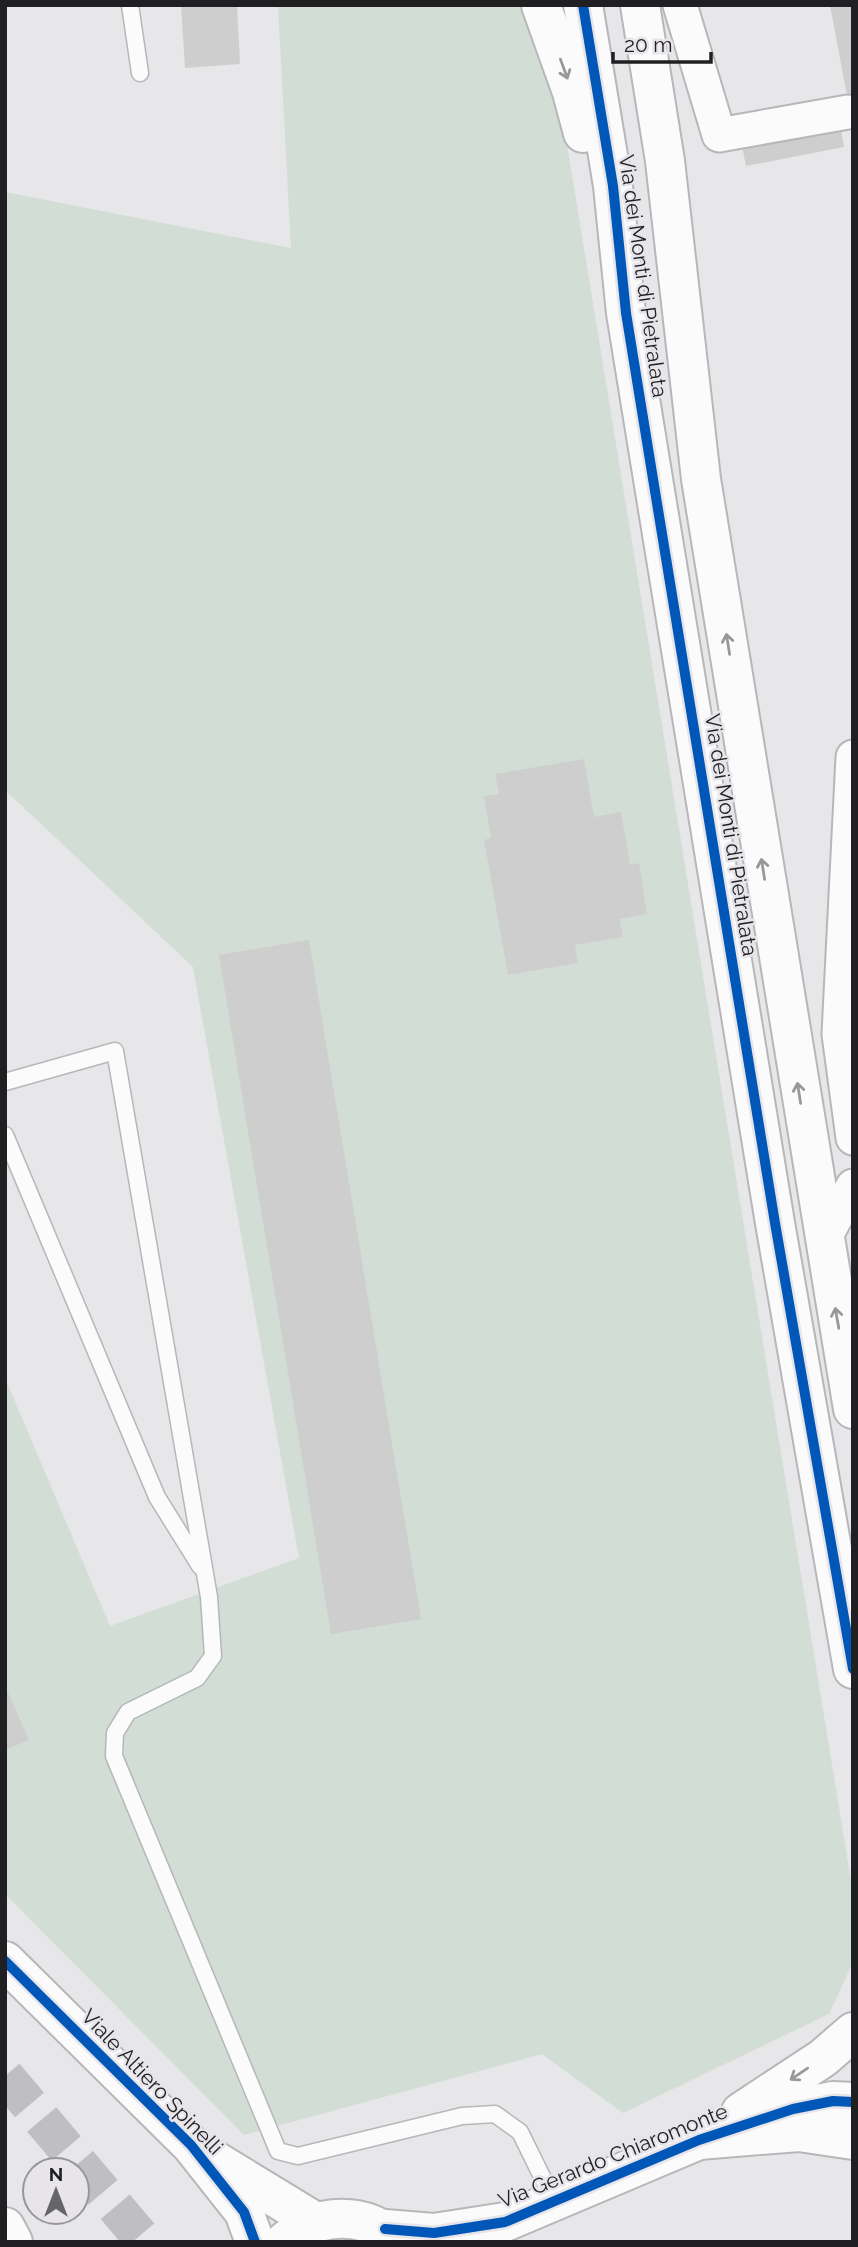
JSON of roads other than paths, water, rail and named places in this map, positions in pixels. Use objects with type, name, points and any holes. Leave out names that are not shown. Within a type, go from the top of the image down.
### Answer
[{"type":"main road","name":"Via dei Monti di Pietralata","points":[[541,5],[572,92],[621,271]]},
{"type":"main road","name":"Via dei Monti di Pietralata","points":[[583,5],[613,186],[621,271],[775,1223],[853,1669]]},
{"type":"main road","name":"Via dei Monti di Pietralata","points":[[640,5],[665,161],[701,479],[853,1409]]},
{"type":"main road","name":"Viale Altiero Spinelli","points":[[5,1961],[191,2145],[299,2231]]},
{"type":"main road","name":"Via Gerardo Chiaromonte","points":[[699,2140],[823,2057],[853,2032]]},
{"type":"main road","name":"Via Gerardo Chiaromonte","points":[[299,2231],[356,2219],[391,2236],[493,2232],[554,2201],[699,2140],[793,2109],[832,2101],[853,2102]]},
{"type":"main road","points":[[699,2140],[799,2132],[853,2140]]},
{"type":"main road","name":"Viale Altiero Spinelli","points":[[191,2145],[244,2212],[256,2242]]},
{"type":"main road","points":[[5,2227],[13,2242]]},
{"type":"street","points":[[680,5],[719,135],[848,112]]},
{"type":"street","points":[[853,757],[839,1034],[853,1138]]},
{"type":"street","points":[[824,1239],[853,1186]]},
{"type":"lane","points":[[130,5],[140,73]]},
{"type":"lane","points":[[5,1082],[116,1051],[205,1574],[213,1656],[197,1678],[128,1712],[115,1733],[114,1756],[278,2151],[298,2156],[462,2116],[495,2114],[520,2132],[554,2201]]},
{"type":"lane","points":[[5,1135],[157,1497],[205,1574]]},
{"type":"tunnel","points":[[5,2076],[145,2242]]}]
